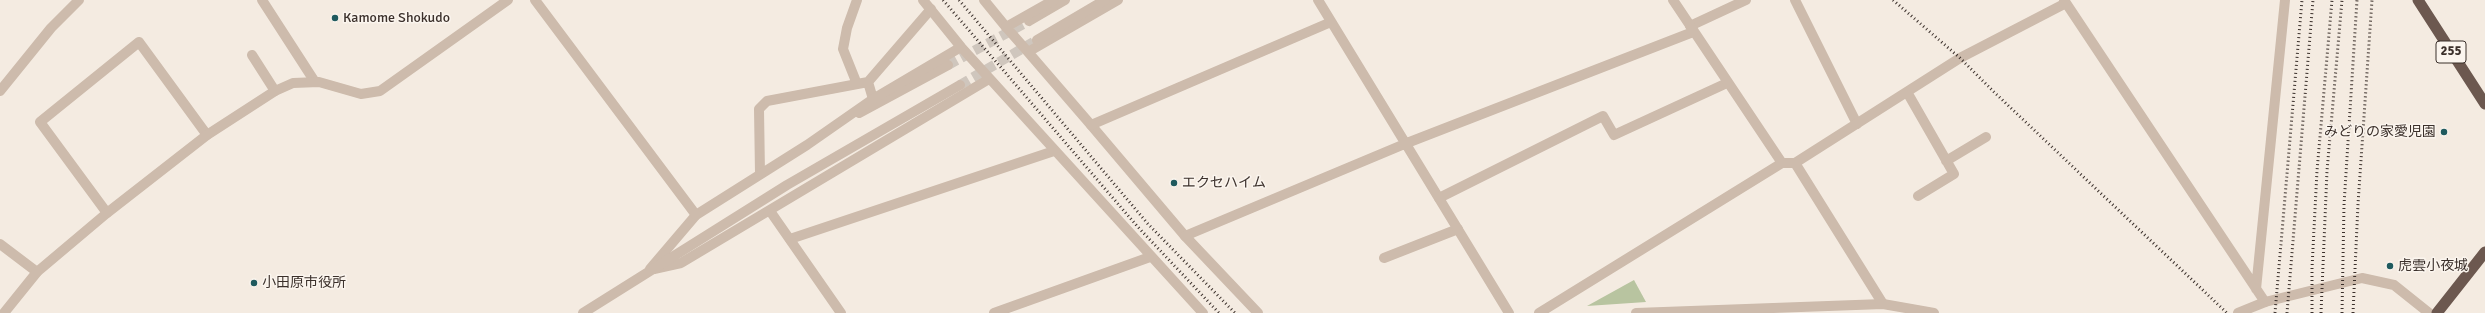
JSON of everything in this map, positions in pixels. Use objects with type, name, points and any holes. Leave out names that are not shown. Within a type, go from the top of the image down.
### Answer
[{"type":"highway","name":"255","points":[[2418,0],[2485,104]]},
{"type":"highway","points":[[2437,313],[2485,252]]},
{"type":"street","points":[[0,91],[46,34],[79,0]]},
{"type":"street","points":[[262,0],[315,82]]},
{"type":"street","points":[[4,313],[37,272],[107,213],[207,135],[275,91],[293,83],[315,82],[361,94],[380,91],[508,0]]},
{"type":"street","points":[[535,0],[696,215]]},
{"type":"street","points":[[857,0],[847,28],[843,49],[857,84]]},
{"type":"street","points":[[923,0],[989,79],[1150,257],[1203,313]]},
{"type":"street","points":[[984,0],[1185,236],[1258,313]]},
{"type":"street","points":[[1006,27],[1054,0]]},
{"type":"street","points":[[1029,22],[1065,0]]},
{"type":"street","points":[[1037,40],[1105,0]]},
{"type":"street","points":[[1028,52],[1118,0]]},
{"type":"street","points":[[1318,0],[1407,143],[1509,313]]},
{"type":"street","points":[[1673,0],[1727,83],[1782,163]]},
{"type":"street","points":[[1185,236],[1407,143],[1692,29],[1746,0]]},
{"type":"street","points":[[1795,0],[1858,124]]},
{"type":"street","points":[[2256,290],[2285,0]]},
{"type":"street","points":[[1539,313],[1782,163],[1795,163],[1960,58],[2065,2],[2265,302]]},
{"type":"street","points":[[760,174],[759,109],[767,101],[868,82],[931,9]]},
{"type":"street","points":[[1091,126],[1331,22]]},
{"type":"street","points":[[107,213],[40,122],[139,42],[207,135]]},
{"type":"street","points":[[650,270],[696,215],[833,127],[873,99],[961,47]]},
{"type":"street","points":[[252,55],[275,91]]},
{"type":"street","points":[[833,127],[948,65]]},
{"type":"street","points":[[650,270],[681,263],[989,79]]},
{"type":"street","points":[[868,82],[873,99]]},
{"type":"street","points":[[1440,198],[1602,116],[1614,135],[1727,83]]},
{"type":"street","points":[[583,313],[787,185],[960,85]]},
{"type":"street","points":[[1907,92],[1954,174],[1918,196]]},
{"type":"street","points":[[1946,161],[1986,137]]},
{"type":"street","points":[[790,239],[1054,151]]},
{"type":"street","points":[[1795,163],[1883,304]]},
{"type":"street","points":[[770,211],[841,313]]},
{"type":"street","points":[[1384,258],[1458,229]]},
{"type":"street","points":[[0,244],[37,272]]},
{"type":"street","points":[[994,313],[1150,257]]},
{"type":"street","points":[[2238,313],[2265,302],[2362,278],[2394,285],[2429,313]]},
{"type":"street","points":[[1636,313],[1883,304],[1934,313]]},
{"type":"green space","points":[[1634,280],[1646,302],[1587,306]]},
{"type":"tunnel","points":[[948,65],[1029,21]]},
{"type":"tunnel","points":[[960,85],[1037,40]]},
{"type":"railway","points":[[943,0],[1137,226],[1219,313]]},
{"type":"railway","points":[[959,0],[1148,224],[1235,313]]},
{"type":"railway","points":[[1893,0],[1960,58],[2227,313]]},
{"type":"railway","points":[[2275,313],[2302,0]]},
{"type":"railway","points":[[2287,313],[2313,0]]},
{"type":"railway","points":[[2312,313],[2312,268],[2317,171],[2332,0]]},
{"type":"railway","points":[[2321,313],[2327,171],[2342,0]]},
{"type":"railway","points":[[2342,313],[2344,205],[2357,0]]},
{"type":"railway","points":[[2353,313],[2358,204],[2372,0]]},
{"type":"place","name":"Kamome Shokudo","points":[[335,18]]},
{"type":"place","name":"みどりの家愛児園","points":[[2444,132]]},
{"type":"place","name":"エクセハイム","points":[[1174,183]]},
{"type":"place","name":"虎雲小夜城","points":[[2390,266]]},
{"type":"place","name":"小田原市役所","points":[[254,283]]}]
